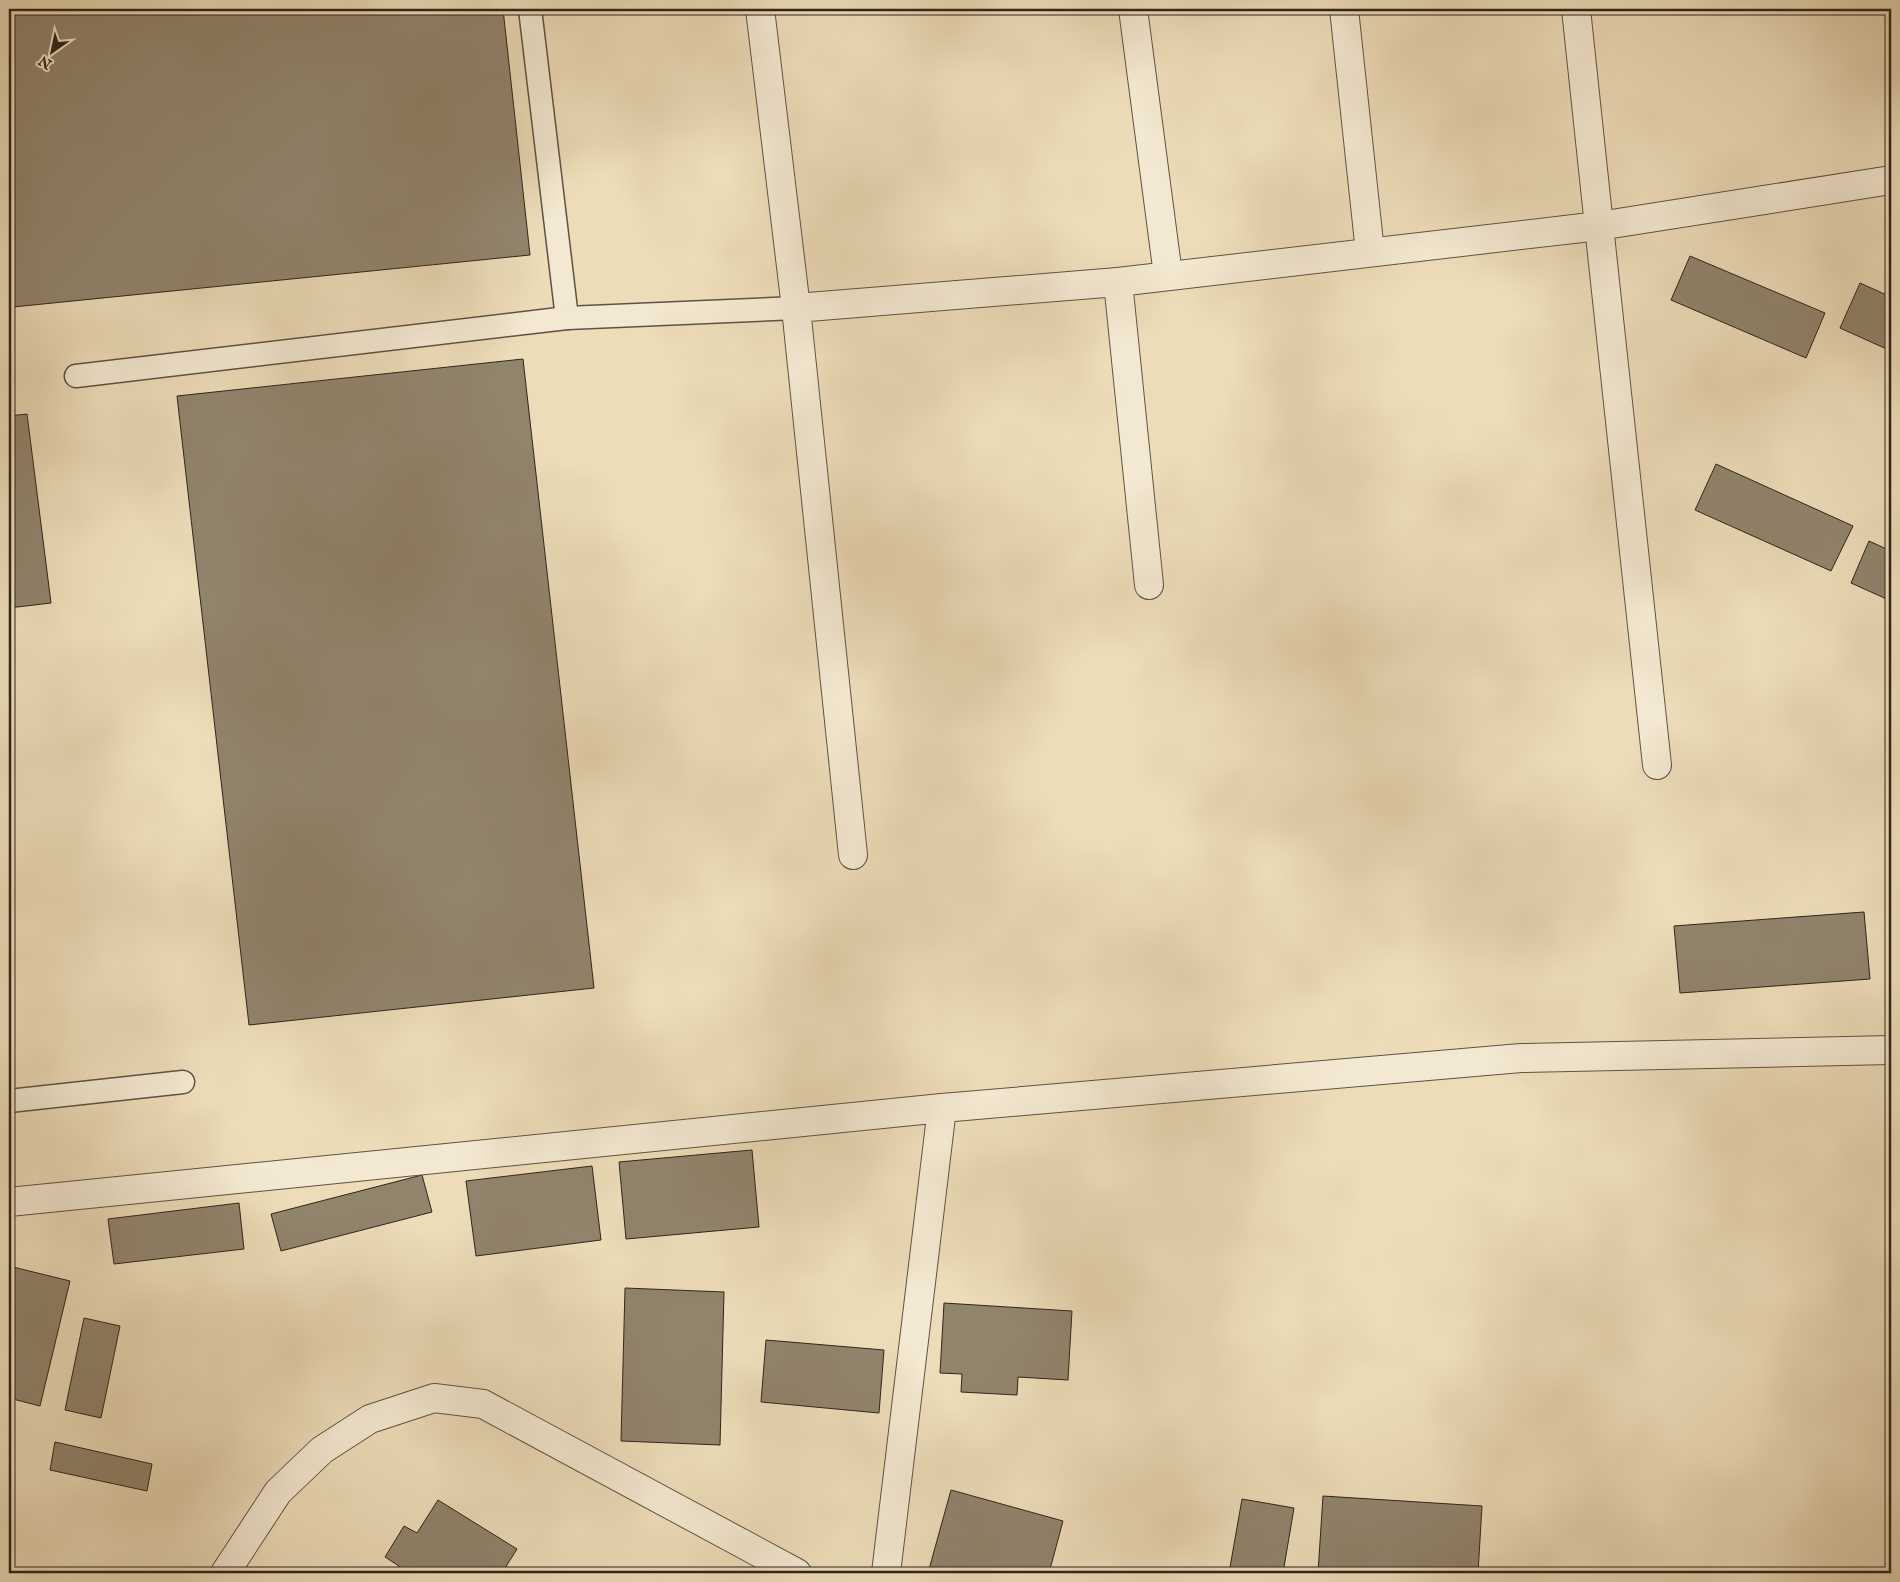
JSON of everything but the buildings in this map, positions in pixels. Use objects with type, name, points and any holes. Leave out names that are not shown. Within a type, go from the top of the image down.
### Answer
[{"type":"street","points":[[760,9],[796,308],[853,855]]},
{"type":"street","points":[[1133,9],[1168,275]]},
{"type":"street","points":[[1344,9],[1370,252]]},
{"type":"street","points":[[1576,9],[1657,765]]},
{"type":"street","points":[[796,308],[1118,282],[1599,226],[1891,180]]},
{"type":"street","points":[[1118,282],[1149,585]]},
{"type":"street","points":[[9,1202],[942,1108],[1521,1058],[1891,1050]]},
{"type":"street","points":[[886,1573],[942,1108]]},
{"type":"street","points":[[225,1573],[278,1492],[322,1450],[370,1419],[434,1398],[483,1404],[797,1573]]},
{"type":"lane","points":[[530,9],[567,318]]},
{"type":"lane","points":[[76,376],[567,318],[796,308]]},
{"type":"lane","points":[[9,1101],[183,1082]]}]
